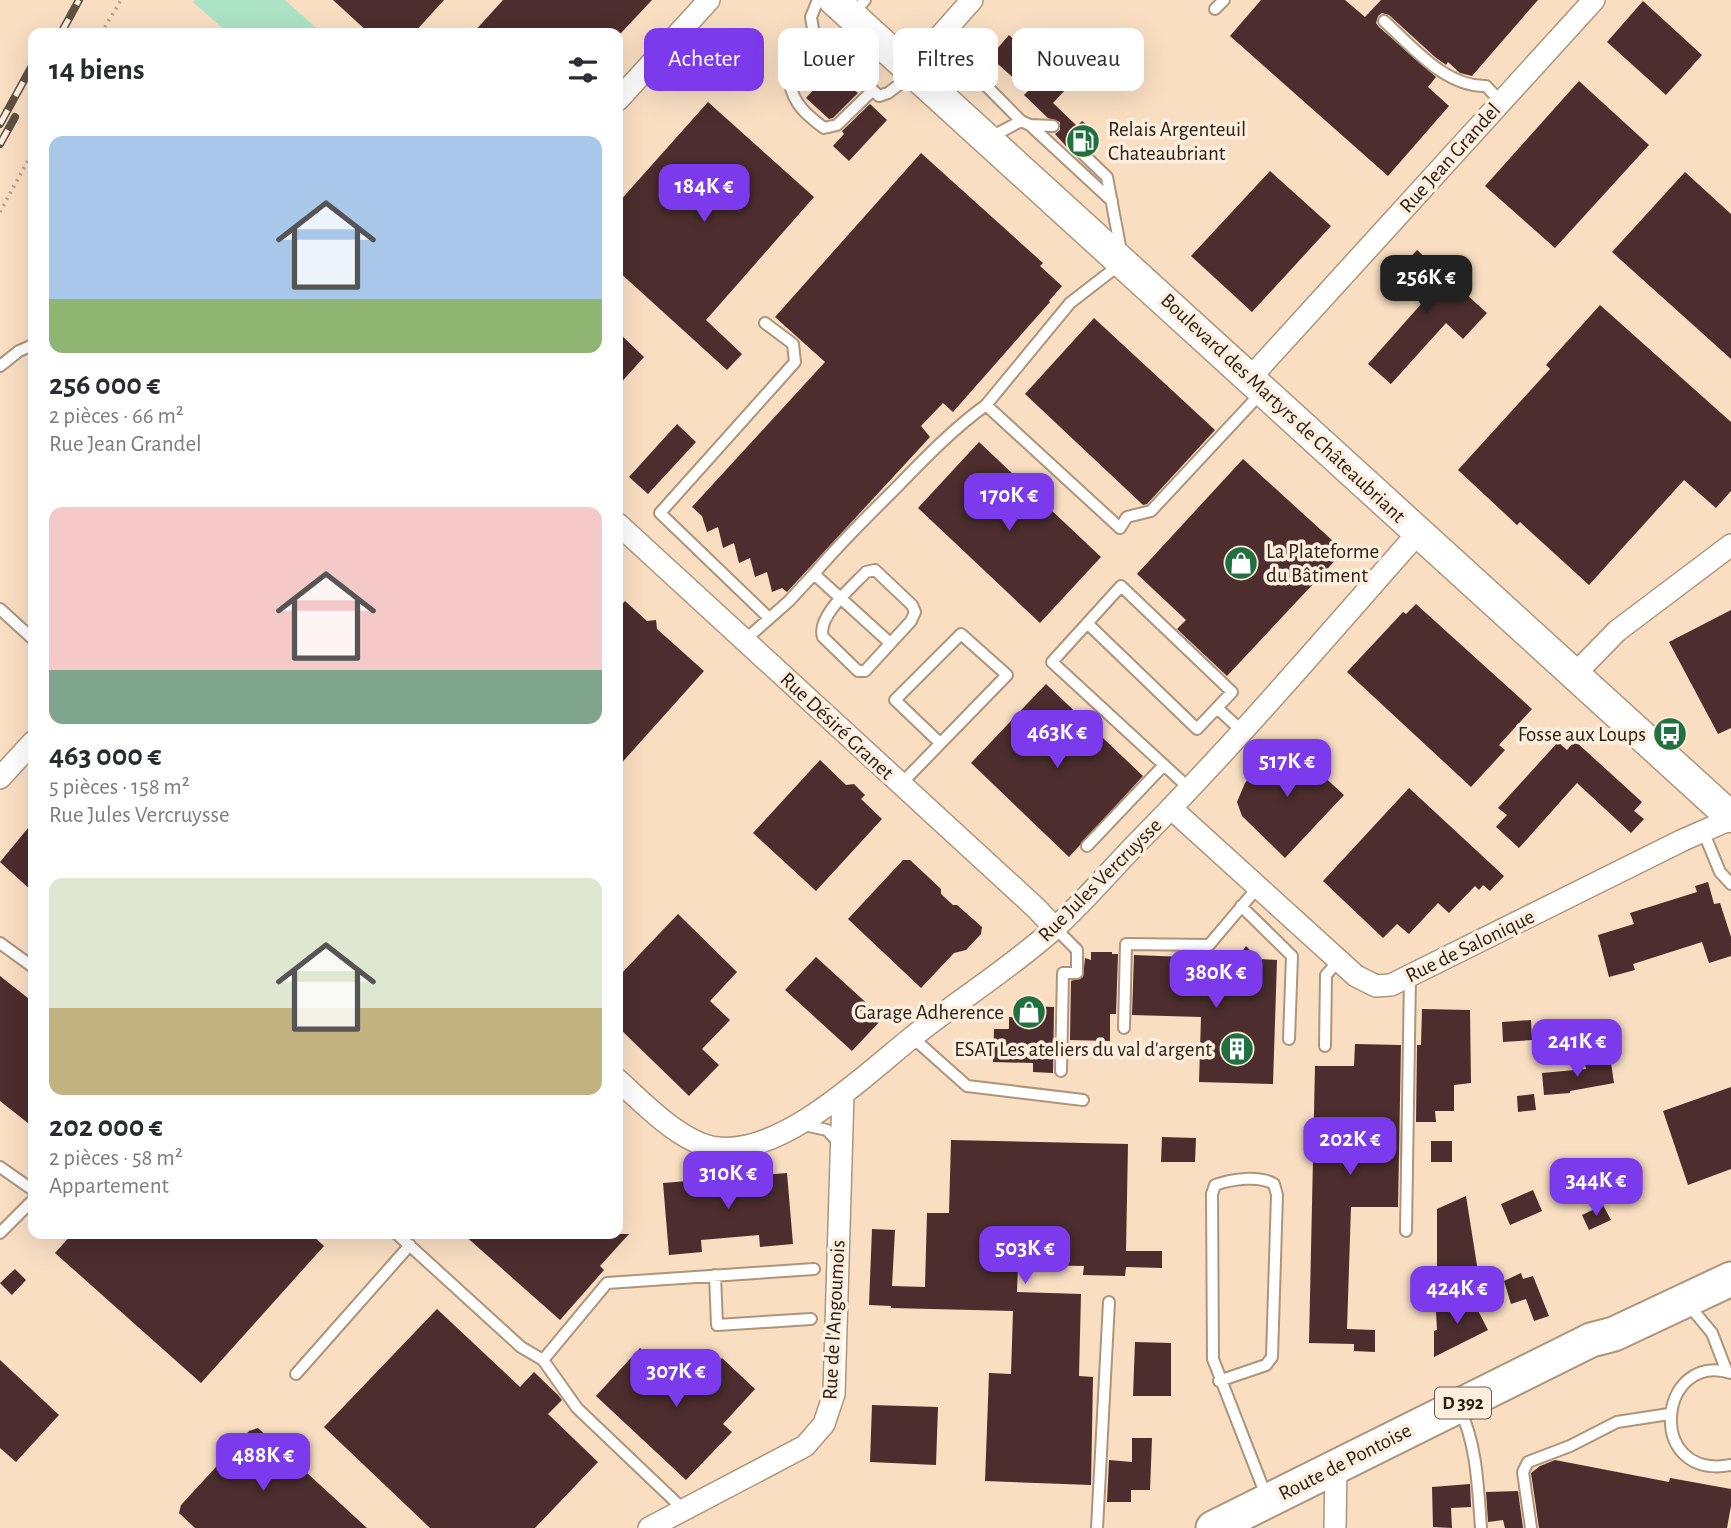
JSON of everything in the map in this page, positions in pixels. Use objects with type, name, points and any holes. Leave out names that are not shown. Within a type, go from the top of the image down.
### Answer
[{"type":"main road","name":"Boulevard des Martyrs de Châteaubriant","points":[[850,5],[893,51]]},
{"type":"main road","name":"Boulevard des Martyrs de Châteaubriant","points":[[934,91],[1731,818]]},
{"type":"main road","name":"Route de Pontoise","points":[[1591,1340],[1609,1324],[1731,1262]]},
{"type":"main road","name":"Route de Pontoise","points":[[1213,1528],[1591,1340],[1615,1334],[1731,1279]]},
{"type":"street","points":[[623,95],[709,0]]},
{"type":"street","points":[[948,28],[972,0]]},
{"type":"street","name":"Rue Jean Grandel","points":[[1256,384],[1501,102],[1594,0]]},
{"type":"street","name":"Rue Désiré Granet","points":[[623,529],[1036,908],[1055,929]]},
{"type":"street","name":"Rue Jules Vercruysse","points":[[623,1085],[685,1136],[717,1148],[748,1146],[781,1134],[843,1094],[912,1037],[1055,929],[1190,789],[1418,533]]},
{"type":"street","points":[[1575,674],[1617,631],[1731,545]]},
{"type":"street","points":[[0,778],[28,747]]},
{"type":"street","name":"Rue de Salonique","points":[[1172,808],[1356,976],[1376,986],[1391,985],[1731,818]]},
{"type":"street","name":"Rue de l'Angoumois","points":[[649,1528],[805,1446],[824,1423],[834,1394],[843,1094]]},
{"type":"street","points":[[1335,1528],[1336,1466]]},
{"type":"lane","points":[[813,28],[811,17],[818,0]]},
{"type":"lane","points":[[1215,9],[1224,0]]},
{"type":"lane","points":[[1384,21],[1445,74],[1460,83],[1486,86],[1501,102]]},
{"type":"lane","points":[[874,91],[883,96],[893,88]]},
{"type":"lane","points":[[791,91],[800,108],[824,128],[837,125],[872,91]]},
{"type":"lane","points":[[993,91],[1112,201]]},
{"type":"lane","points":[[988,139],[1025,123],[1053,126]]},
{"type":"lane","points":[[745,640],[789,601],[836,548],[939,444],[986,405],[1070,303],[1123,262],[1107,177],[1081,152]]},
{"type":"lane","points":[[765,323],[793,344],[795,362],[660,513],[768,617]]},
{"type":"lane","points":[[0,366],[28,347]]},
{"type":"lane","points":[[986,405],[1120,528],[1127,517],[1152,511],[1256,384]]},
{"type":"lane","points":[[875,570],[912,605],[915,612],[911,621],[890,643],[865,671],[858,671],[823,637],[821,629],[825,617],[866,572],[875,570]]},
{"type":"lane","points":[[814,574],[843,597],[890,643]]},
{"type":"lane","points":[[1087,623],[1197,729],[1232,692],[1121,586],[1087,623],[1052,662],[1190,789]]},
{"type":"lane","points":[[0,609],[28,634]]},
{"type":"lane","points":[[900,785],[1007,675],[961,634],[895,700],[940,743]]},
{"type":"lane","points":[[1217,708],[1242,731]]},
{"type":"lane","points":[[1087,846],[1164,765]]},
{"type":"lane","points":[[1703,831],[1720,872],[1731,884]]},
{"type":"lane","points":[[1124,1028],[1126,944],[1209,945],[1258,887]]},
{"type":"lane","points":[[1241,906],[1292,956],[1289,1040]]},
{"type":"lane","points":[[1055,929],[1077,950],[1077,973],[1063,973],[1061,1070]]},
{"type":"lane","points":[[0,943],[28,963]]},
{"type":"lane","points":[[1325,1046],[1326,975],[1339,960]]},
{"type":"lane","points":[[1406,1231],[1410,976]]},
{"type":"lane","points":[[912,1037],[967,1086],[1083,1100]]},
{"type":"lane","points":[[798,1123],[827,1129],[841,1146]]},
{"type":"lane","points":[[0,1167],[28,1187]]},
{"type":"lane","points":[[1219,1381],[1266,1365],[1272,1357],[1277,1195],[1274,1184],[1266,1179],[1227,1181],[1215,1185],[1212,1194],[1213,1359],[1219,1381],[1268,1501]]},
{"type":"lane","points":[[0,1233],[28,1205]]},
{"type":"lane","points":[[403,1239],[521,1347],[542,1360],[577,1408],[683,1509]]},
{"type":"lane","points":[[296,1374],[410,1245]]},
{"type":"lane","points":[[542,1360],[607,1283],[814,1269]]},
{"type":"lane","points":[[715,1275],[717,1325],[811,1319]]},
{"type":"lane","points":[[1686,1301],[1712,1333],[1729,1373],[1711,1371],[1682,1385],[1673,1399],[1669,1414],[1670,1430],[1676,1445],[1688,1457],[1702,1465],[1718,1468],[1731,1465]]},
{"type":"lane","points":[[1097,1528],[1109,1302]]},
{"type":"lane","points":[[1458,1405],[1471,1443],[1480,1528]]},
{"type":"lane","points":[[1531,1528],[1523,1472],[1528,1462],[1570,1446],[1617,1423],[1669,1414]]},
{"type":"path","points":[[104,28],[121,0]]},
{"type":"path","points":[[0,212],[28,160]]},
{"type":"green space","points":[[285,0],[316,28],[222,28],[193,2]]},
{"type":"building","points":[[333,0],[444,0],[419,28],[364,28]]},
{"type":"building","points":[[503,0],[652,0],[623,31],[623,28],[478,28]]},
{"type":"building","points":[[1261,0],[1345,0],[1365,17],[1381,0],[1538,0],[1472,76],[1460,73],[1448,62],[1446,65],[1435,57],[1389,15],[1382,13],[1378,16],[1376,23],[1379,27],[1436,77],[1428,87],[1449,106],[1388,176],[1230,36]]},
{"type":"building","points":[[1643,1],[1702,55],[1666,95],[1607,42]]},
{"type":"building","points":[[1009,35],[1012,38],[1012,77],[998,64],[998,48]]},
{"type":"building","points":[[1579,81],[1649,145],[1555,248],[1485,186]]},
{"type":"building","points":[[812,91],[858,93],[829,119],[806,98]]},
{"type":"building","points":[[1028,91],[1064,91],[1053,103],[1077,126],[1082,121],[1097,135],[1087,146],[1076,146],[1074,155],[1055,134],[1060,130],[1060,122],[1048,118],[1024,95]]},
{"type":"building","points":[[708,102],[814,197],[706,320],[742,354],[727,370],[623,276],[623,197]]},
{"type":"building","points":[[870,104],[887,120],[849,161],[833,146],[844,134],[842,131]]},
{"type":"building","points":[[921,153],[1043,263],[1040,266],[1062,286],[953,412],[943,403],[921,426],[930,437],[787,592],[782,588],[772,592],[767,572],[755,577],[750,558],[739,563],[734,543],[723,548],[718,527],[707,532],[702,516],[692,507],[825,362],[775,317]]},
{"type":"building","points":[[1270,171],[1331,226],[1252,312],[1191,256]]},
{"type":"building","points":[[1685,172],[1731,214],[1731,359],[1612,252]]},
{"type":"building","points":[[1417,250],[1487,313],[1463,339],[1446,323],[1391,384],[1368,364],[1422,303],[1393,276]]},
{"type":"building","points":[[1600,305],[1731,422],[1731,491],[1716,508],[1684,480],[1589,585],[1520,522],[1517,525],[1458,470],[1550,369],[1546,365]]},
{"type":"building","points":[[1094,318],[1215,430],[1147,504],[1143,505],[1025,394]]},
{"type":"building","points":[[623,337],[644,357],[623,380]]},
{"type":"building","points":[[677,424],[696,442],[648,494],[629,477]]},
{"type":"building","points":[[979,442],[1101,557],[1040,623],[918,508]]},
{"type":"building","name":"La Plateforme du Bâtiment","points":[[1243,459],[1344,551],[1227,676],[1177,629],[1186,620],[1137,574]]},
{"type":"building","points":[[625,601],[647,621],[656,620],[657,629],[704,671],[623,761]]},
{"type":"building","points":[[1416,604],[1532,709],[1499,745],[1505,750],[1471,787],[1347,672],[1403,612],[1406,614]]},
{"type":"building","points":[[1731,610],[1731,728],[1718,734],[1669,642]]},
{"type":"building","points":[[1046,684],[1143,776],[1069,857],[971,763]]},
{"type":"building","points":[[1284,740],[1344,795],[1285,858],[1242,816],[1237,802],[1245,783]]},
{"type":"building","points":[[1575,741],[1642,802],[1634,811],[1644,819],[1631,833],[1577,783],[1519,848],[1496,827],[1507,815],[1498,808],[1558,742],[1567,750]]},
{"type":"building","points":[[820,760],[846,785],[854,784],[865,795],[861,799],[882,819],[816,891],[753,833]]},
{"type":"building","points":[[1409,788],[1504,876],[1490,891],[1483,885],[1479,890],[1475,886],[1449,913],[1438,903],[1409,934],[1397,924],[1383,938],[1323,881]]},
{"type":"building","points":[[28,828],[28,887],[0,862]]},
{"type":"building","points":[[903,860],[910,860],[941,889],[941,894],[982,927],[981,934],[966,950],[954,953],[921,988],[848,919]]},
{"type":"building","points":[[1708,882],[1714,904],[1720,903],[1731,937],[1731,956],[1709,963],[1702,942],[1633,964],[1635,970],[1609,977],[1598,935],[1634,924],[1630,913],[1697,892],[1695,886]]},
{"type":"building","points":[[678,914],[737,972],[710,1001],[730,1020],[702,1049],[719,1065],[689,1096],[623,1032],[623,972]]},
{"type":"building","name":"ESAT Les ateliers du val d'argent","points":[[1246,946],[1259,959],[1277,960],[1273,1084],[1199,1082],[1201,1017],[1132,1015],[1134,955],[1237,959]]},
{"type":"building","points":[[1091,952],[1118,954],[1116,1014],[1110,1014],[1110,1041],[1070,1040],[1071,981],[1083,977],[1085,958],[1091,960]]},
{"type":"building","points":[[816,957],[883,1018],[852,1051],[785,990]]},
{"type":"building","points":[[0,976],[28,998],[28,1123],[0,1101]]},
{"type":"building","points":[[1025,1006],[1054,1007],[1053,1073],[1033,1072],[1033,1063],[993,1062],[994,1029],[1009,1029],[1009,1017],[1025,1018]]},
{"type":"building","points":[[1422,1009],[1470,1010],[1471,1083],[1454,1085],[1454,1111],[1435,1111],[1436,1122],[1416,1122],[1417,1045],[1421,1045]]},
{"type":"building","points":[[1531,1020],[1532,1040],[1503,1042],[1502,1022]]},
{"type":"building","points":[[1355,1044],[1401,1045],[1398,1207],[1351,1207],[1347,1329],[1375,1330],[1375,1352],[1354,1351],[1354,1344],[1309,1343],[1315,1066],[1354,1066]]},
{"type":"building","points":[[1601,1062],[1601,1065],[1611,1063],[1614,1083],[1570,1093],[1544,1095],[1542,1073],[1586,1069],[1585,1065]]},
{"type":"building","points":[[1731,1087],[1731,1169],[1688,1185],[1663,1111]]},
{"type":"building","points":[[1534,1094],[1536,1110],[1518,1112],[1517,1096]]},
{"type":"building","points":[[1162,1137],[1196,1138],[1195,1162],[1161,1162]]},
{"type":"building","points":[[951,1140],[1128,1144],[1126,1251],[1162,1251],[1162,1268],[1126,1267],[1125,1276],[1083,1275],[1084,1266],[1018,1265],[1017,1292],[1081,1294],[1079,1376],[1093,1377],[1091,1485],[985,1481],[989,1373],[1011,1374],[1013,1311],[869,1305],[872,1229],[895,1230],[892,1286],[925,1287],[927,1213],[949,1213]]},
{"type":"building","points":[[1431,1141],[1452,1141],[1452,1162],[1431,1162]]},
{"type":"building","points":[[787,1173],[793,1244],[760,1247],[759,1235],[701,1240],[702,1252],[669,1255],[663,1183]]},
{"type":"building","points":[[1533,1190],[1542,1211],[1510,1225],[1501,1204]]},
{"type":"building","points":[[1466,1196],[1479,1278],[1437,1281],[1437,1209]]},
{"type":"building","points":[[1603,1205],[1611,1220],[1589,1230],[1582,1215]]},
{"type":"building","points":[[623,1234],[629,1234],[600,1266],[604,1270],[560,1320],[469,1239],[623,1239]]},
{"type":"building","points":[[68,1239],[316,1239],[324,1246],[201,1383],[55,1253]]},
{"type":"building","points":[[15,1269],[26,1280],[12,1295],[0,1283]]},
{"type":"building","points":[[1521,1273],[1523,1279],[1533,1276],[1549,1316],[1534,1321],[1526,1299],[1511,1304],[1504,1281]]},
{"type":"building","points":[[1471,1297],[1488,1330],[1434,1357],[1436,1312]]},
{"type":"building","points":[[437,1309],[520,1387],[534,1372],[562,1400],[548,1414],[598,1462],[535,1528],[430,1528],[324,1427]]},
{"type":"building","points":[[1135,1342],[1171,1343],[1171,1396],[1133,1396]]},
{"type":"building","points":[[640,1348],[690,1393],[722,1358],[755,1389],[723,1424],[732,1432],[686,1480],[596,1396]]},
{"type":"building","points":[[0,1360],[59,1415],[16,1462],[0,1448]]},
{"type":"building","points":[[872,1405],[938,1407],[936,1465],[870,1462]]},
{"type":"building","points":[[258,1428],[367,1528],[195,1528],[179,1513],[181,1505],[249,1431]]},
{"type":"building","points":[[1132,1438],[1152,1438],[1150,1490],[1131,1490],[1131,1502],[1107,1502],[1109,1460],[1132,1462]]},
{"type":"building","points":[[1555,1460],[1669,1482],[1670,1478],[1731,1489],[1727,1528],[1539,1528],[1531,1473]]},
{"type":"building","points":[[1470,1484],[1471,1507],[1451,1508],[1452,1528],[1433,1527],[1432,1487]]},
{"type":"building","points":[[1518,1491],[1523,1528],[1505,1528],[1503,1520],[1488,1522],[1486,1492]]},
{"type":"railway","points":[[64,28],[79,0]]},
{"type":"railway","points":[[0,124],[28,73]]},
{"type":"railway","points":[[0,144],[15,117]]},
{"type":"place","name":"Relais Argenteuil Chateaubriant","points":[[1083,141]]},
{"type":"place","name":"La Plateforme du Bâtiment","points":[[1241,563]]},
{"type":"place","name":"Fosse aux Loups","points":[[1670,734]]},
{"type":"place","name":"Garage Adherence","points":[[1029,1012]]},
{"type":"place","name":"ESAT Les ateliers du val d'argent","points":[[1237,1049]]}]
